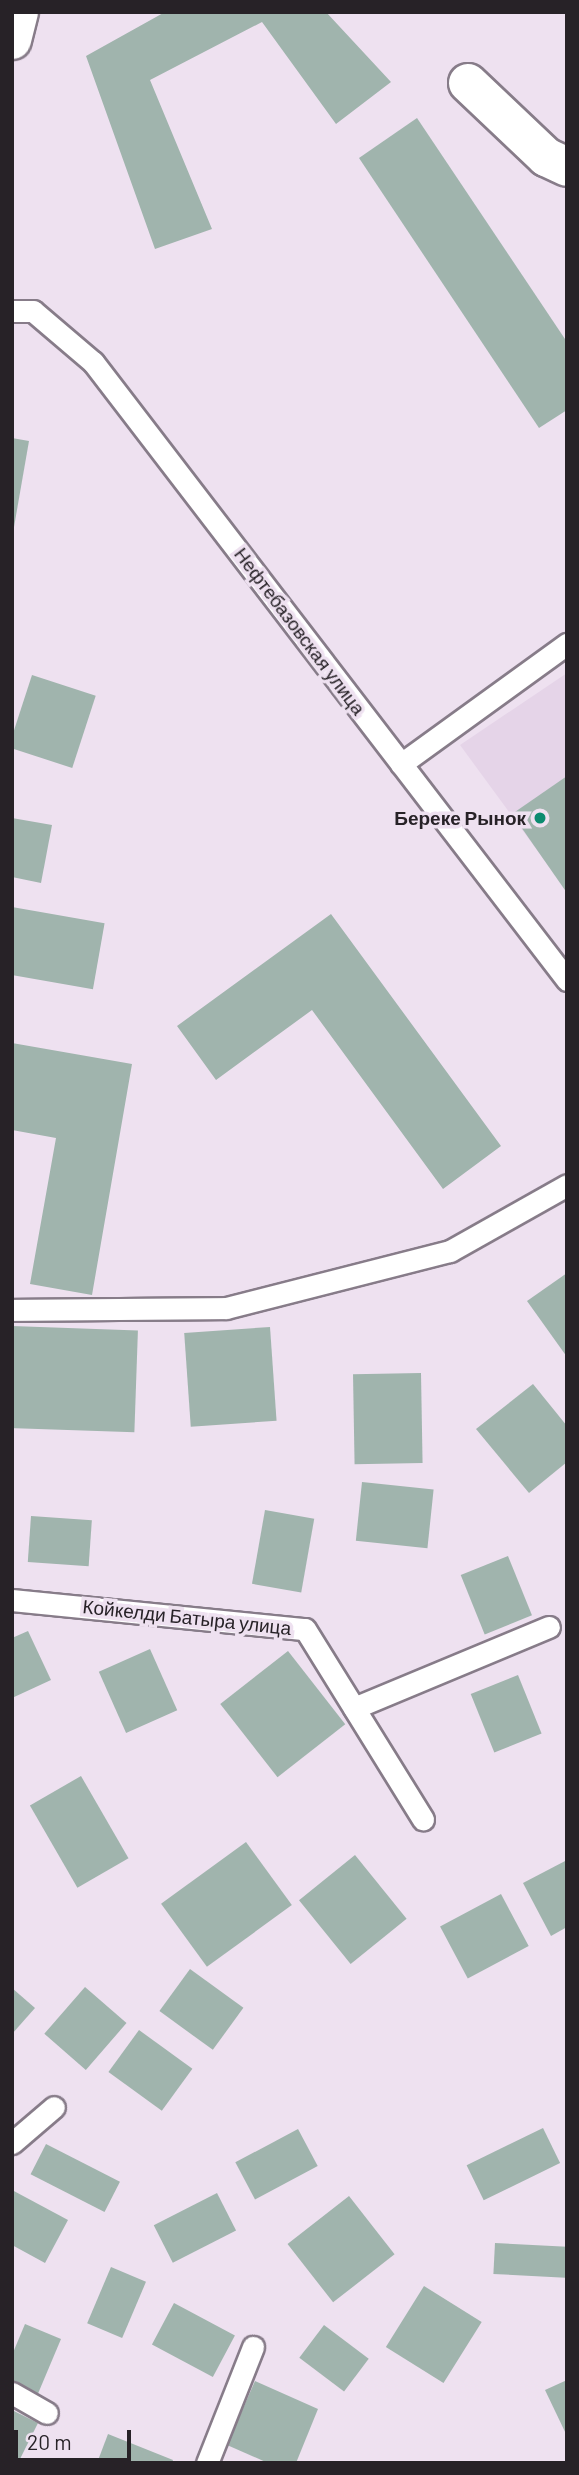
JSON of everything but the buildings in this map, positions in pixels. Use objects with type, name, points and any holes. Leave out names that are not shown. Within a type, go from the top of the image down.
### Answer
[{"type":"street","points":[[12,40],[19,12]]},
{"type":"street","points":[[468,83],[546,157],[567,167]]},
{"type":"lane","name":"Нефтебазовская улица","points":[[12,311],[33,311],[93,362],[567,980]]},
{"type":"lane","points":[[401,764],[567,644]]},
{"type":"lane","points":[[12,1310],[226,1308],[450,1251],[567,1185]]},
{"type":"lane","name":"Койкелди Батыра улица","points":[[12,1600],[305,1629],[423,1819]]},
{"type":"lane","points":[[354,1708],[549,1627]]},
{"type":"lane","points":[[12,2143],[54,2108]]},
{"type":"lane","points":[[207,2463],[253,2347]]},
{"type":"lane","points":[[12,2393],[47,2413]]},
{"type":"shaded area","name":"Береке Рынок","points":[[567,673],[567,891],[460,745]]},
{"type":"place","name":"Береке Рынок","points":[[540,818]]}]
